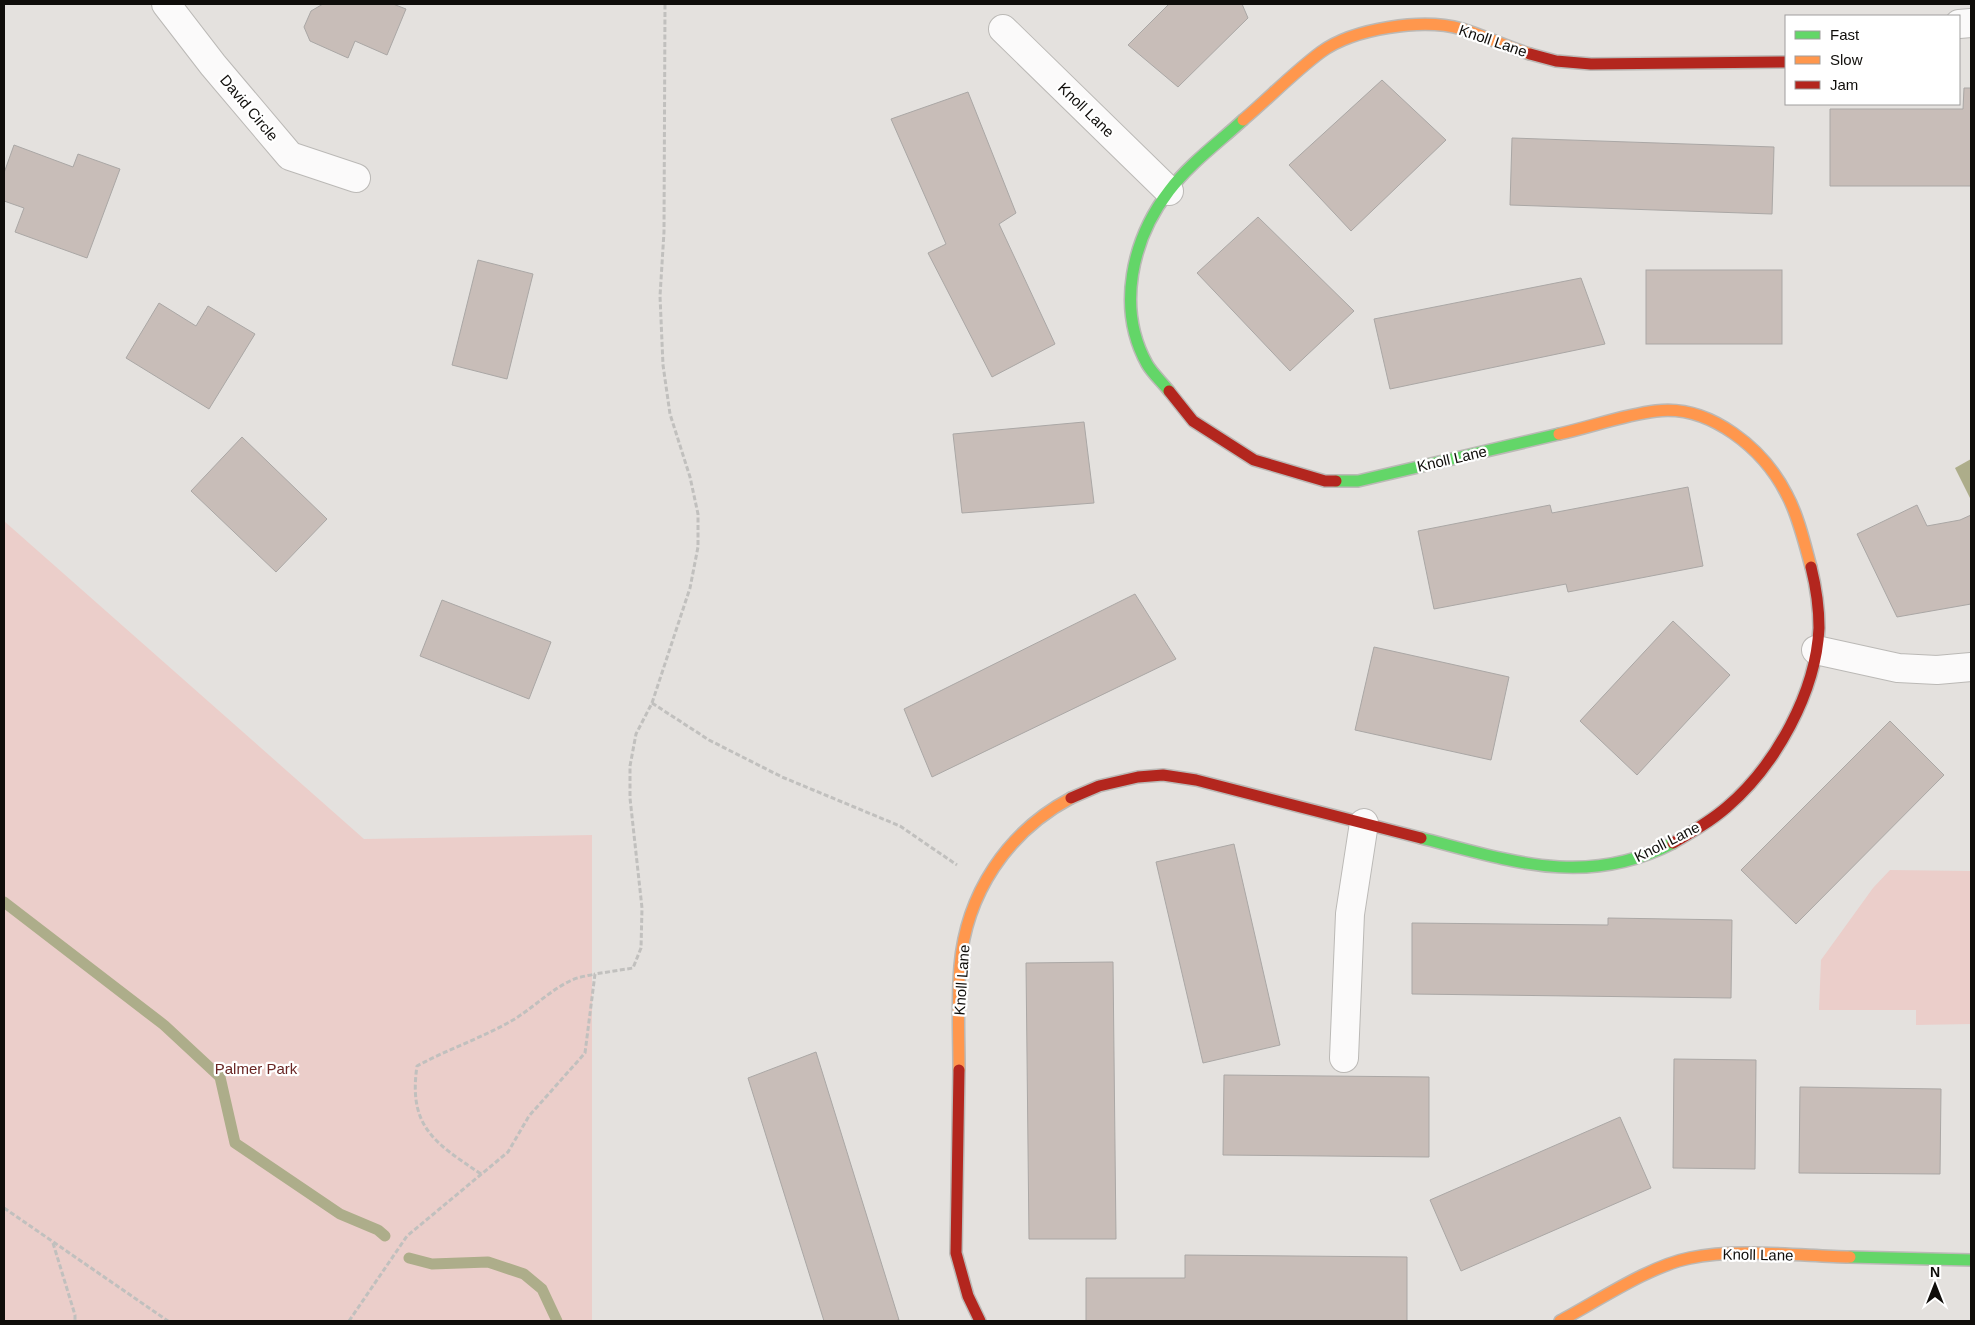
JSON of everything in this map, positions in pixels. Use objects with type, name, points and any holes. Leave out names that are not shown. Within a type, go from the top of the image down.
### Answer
[{"type":"street","name":"David Circle","points":[[166,4],[213,65],[290,156],[356,178]]},
{"type":"street","name":"Knoll Lane","points":[[980,1321],[968,1296],[956,1253],[960,966],[967,927],[983,884],[1005,850],[1030,825],[1057,805],[1091,788],[1125,779],[1160,775],[1196,780],[1524,863],[1556,868],[1591,867],[1627,862],[1660,849],[1702,825],[1738,797],[1787,732],[1804,691],[1816,650],[1818,604],[1809,557],[1787,494],[1745,442],[1719,424],[1690,413],[1657,411],[1358,481],[1325,481],[1254,460],[1193,421],[1147,364],[1134,328],[1130,296],[1134,263],[1146,226],[1169,191],[1194,163],[1322,51],[1354,36],[1390,28],[1428,24],[1461,29],[1524,52],[1556,60],[1591,64],[1785,62]]},
{"type":"street","name":"Knoll Lane","points":[[1003,29],[1169,191]]},
{"type":"street","points":[[1816,650],[1898,668],[1938,670],[1971,667]]},
{"type":"street","points":[[1344,1058],[1350,914],[1364,823]]},
{"type":"street","name":"Knoll Lane","points":[[1560,1321],[1659,1268],[1689,1258],[1747,1253],[1971,1260]]},
{"type":"path","points":[[481,1174],[433,1138],[419,1119],[414,1085],[417,1066],[515,1019],[570,980],[634,968],[641,948],[642,908],[630,798],[630,766],[636,734],[652,703],[690,588],[698,548],[698,514],[690,476],[670,414],[663,365],[660,296],[664,232],[665,4]]},
{"type":"path","points":[[652,703],[709,740],[766,769],[900,826],[983,884]]},
{"type":"path","points":[[350,1321],[407,1236],[508,1152],[529,1116],[585,1053],[595,974]]},
{"type":"path","points":[[4,1208],[168,1321]]},
{"type":"path","points":[[52,1242],[75,1315],[75,1321]]},
{"type":"green space","name":"Palmer Park","points":[[4,521],[364,839],[592,835],[592,1321],[4,1321]]},
{"type":"green space","points":[[1890,870],[1971,871],[1971,1024],[1916,1025],[1916,1010],[1819,1010],[1821,960],[1873,888]]},
{"type":"shaded area","points":[[1971,459],[1971,497],[1970,498],[1955,468]]},
{"type":"building","points":[[323,4],[393,4],[406,9],[387,55],[355,41],[348,58],[310,41],[304,27],[311,11]]},
{"type":"building","points":[[1169,4],[1242,4],[1248,18],[1178,87],[1128,45]]},
{"type":"building","points":[[1382,80],[1446,140],[1351,231],[1289,165]]},
{"type":"building","points":[[1964,88],[1971,88],[1971,186],[1830,186],[1830,109],[1963,109]]},
{"type":"building","points":[[968,92],[1016,213],[999,224],[1055,344],[992,377],[928,253],[946,244],[891,119]]},
{"type":"building","points":[[1512,138],[1774,147],[1772,214],[1510,205]]},
{"type":"building","points":[[14,145],[73,167],[78,154],[120,169],[87,258],[15,232],[24,208],[4,201],[4,173]]},
{"type":"building","points":[[1258,217],[1354,311],[1290,371],[1197,273]]},
{"type":"building","points":[[478,260],[533,274],[507,379],[452,365]]},
{"type":"building","points":[[1646,270],[1782,270],[1782,344],[1646,344]]},
{"type":"building","points":[[1581,278],[1605,344],[1390,389],[1374,319]]},
{"type":"building","points":[[159,303],[196,326],[208,306],[255,334],[209,409],[126,358]]},
{"type":"building","points":[[1084,422],[1094,503],[962,513],[953,434]]},
{"type":"building","points":[[242,437],[327,519],[276,572],[191,491]]},
{"type":"building","points":[[1688,487],[1703,566],[1568,592],[1566,584],[1434,609],[1418,531],[1550,505],[1552,513]]},
{"type":"building","points":[[1917,505],[1927,526],[1960,520],[1971,515],[1971,604],[1897,617],[1857,534]]},
{"type":"building","points":[[1135,594],[1176,659],[932,777],[904,709]]},
{"type":"building","points":[[442,600],[551,642],[529,699],[420,656]]},
{"type":"building","points":[[1673,621],[1730,675],[1637,775],[1580,721]]},
{"type":"building","points":[[1374,647],[1509,677],[1491,760],[1355,730]]},
{"type":"building","points":[[1890,721],[1944,775],[1796,924],[1741,870]]},
{"type":"building","points":[[1234,844],[1280,1045],[1203,1063],[1156,862]]},
{"type":"building","points":[[1608,918],[1732,920],[1731,998],[1412,994],[1412,923],[1608,925]]},
{"type":"building","points":[[1113,962],[1116,1239],[1029,1239],[1026,963]]},
{"type":"building","points":[[816,1052],[899,1320],[824,1321],[748,1078]]},
{"type":"building","points":[[1674,1059],[1756,1060],[1755,1169],[1673,1168]]},
{"type":"building","points":[[1224,1075],[1429,1077],[1429,1157],[1223,1155]]},
{"type":"building","points":[[1800,1087],[1941,1089],[1940,1174],[1799,1173]]},
{"type":"building","points":[[1620,1117],[1651,1188],[1461,1271],[1430,1200]]},
{"type":"building","points":[[1185,1255],[1407,1257],[1407,1321],[1086,1321],[1086,1278],[1185,1278]]},
{"type":"waterway","points":[[4,902],[164,1025],[220,1077],[235,1143],[340,1214],[378,1230],[385,1236]]},
{"type":"waterway","points":[[409,1258],[432,1264],[488,1262],[524,1274],[542,1289],[557,1321]]},
{"type":"traffic: fast","points":[[1169,391],[1147,364],[1132,320],[1132,274],[1138,252],[1156,210],[1169,191],[1195,163],[1243,120]]},
{"type":"traffic: fast","points":[[1336,481],[1358,481],[1559,434]]},
{"type":"traffic: fast","points":[[1421,838],[1517,862],[1578,867],[1609,864],[1641,857],[1673,843]]},
{"type":"traffic: fast","points":[[1850,1257],[1971,1260]]},
{"type":"traffic: slow","points":[[1243,120],[1321,52],[1351,37],[1370,31],[1409,25],[1446,26],[1462,29],[1530,54]]},
{"type":"traffic: slow","points":[[1559,434],[1631,415],[1656,411],[1676,411],[1696,415],[1715,422],[1750,446],[1777,478],[1795,512],[1811,567]]},
{"type":"traffic: slow","points":[[959,1070],[958,1005],[960,966],[971,914],[981,890],[1009,847],[1048,812],[1071,798]]},
{"type":"traffic: slow","points":[[1560,1321],[1641,1276],[1674,1262],[1690,1258],[1728,1253],[1850,1257]]},
{"type":"traffic: jam","points":[[1530,54],[1556,61],[1591,64],[1785,62]]},
{"type":"traffic: jam","points":[[1169,391],[1193,421],[1254,460],[1325,481],[1336,481]]},
{"type":"traffic: jam","points":[[1673,843],[1714,817],[1745,790],[1777,749],[1790,726],[1810,677],[1816,652],[1819,628],[1816,590],[1811,567]]},
{"type":"traffic: jam","points":[[1071,798],[1099,786],[1138,777],[1163,775],[1196,780],[1421,838]]},
{"type":"traffic: jam","points":[[959,1070],[956,1253],[968,1296],[980,1321]]}]
